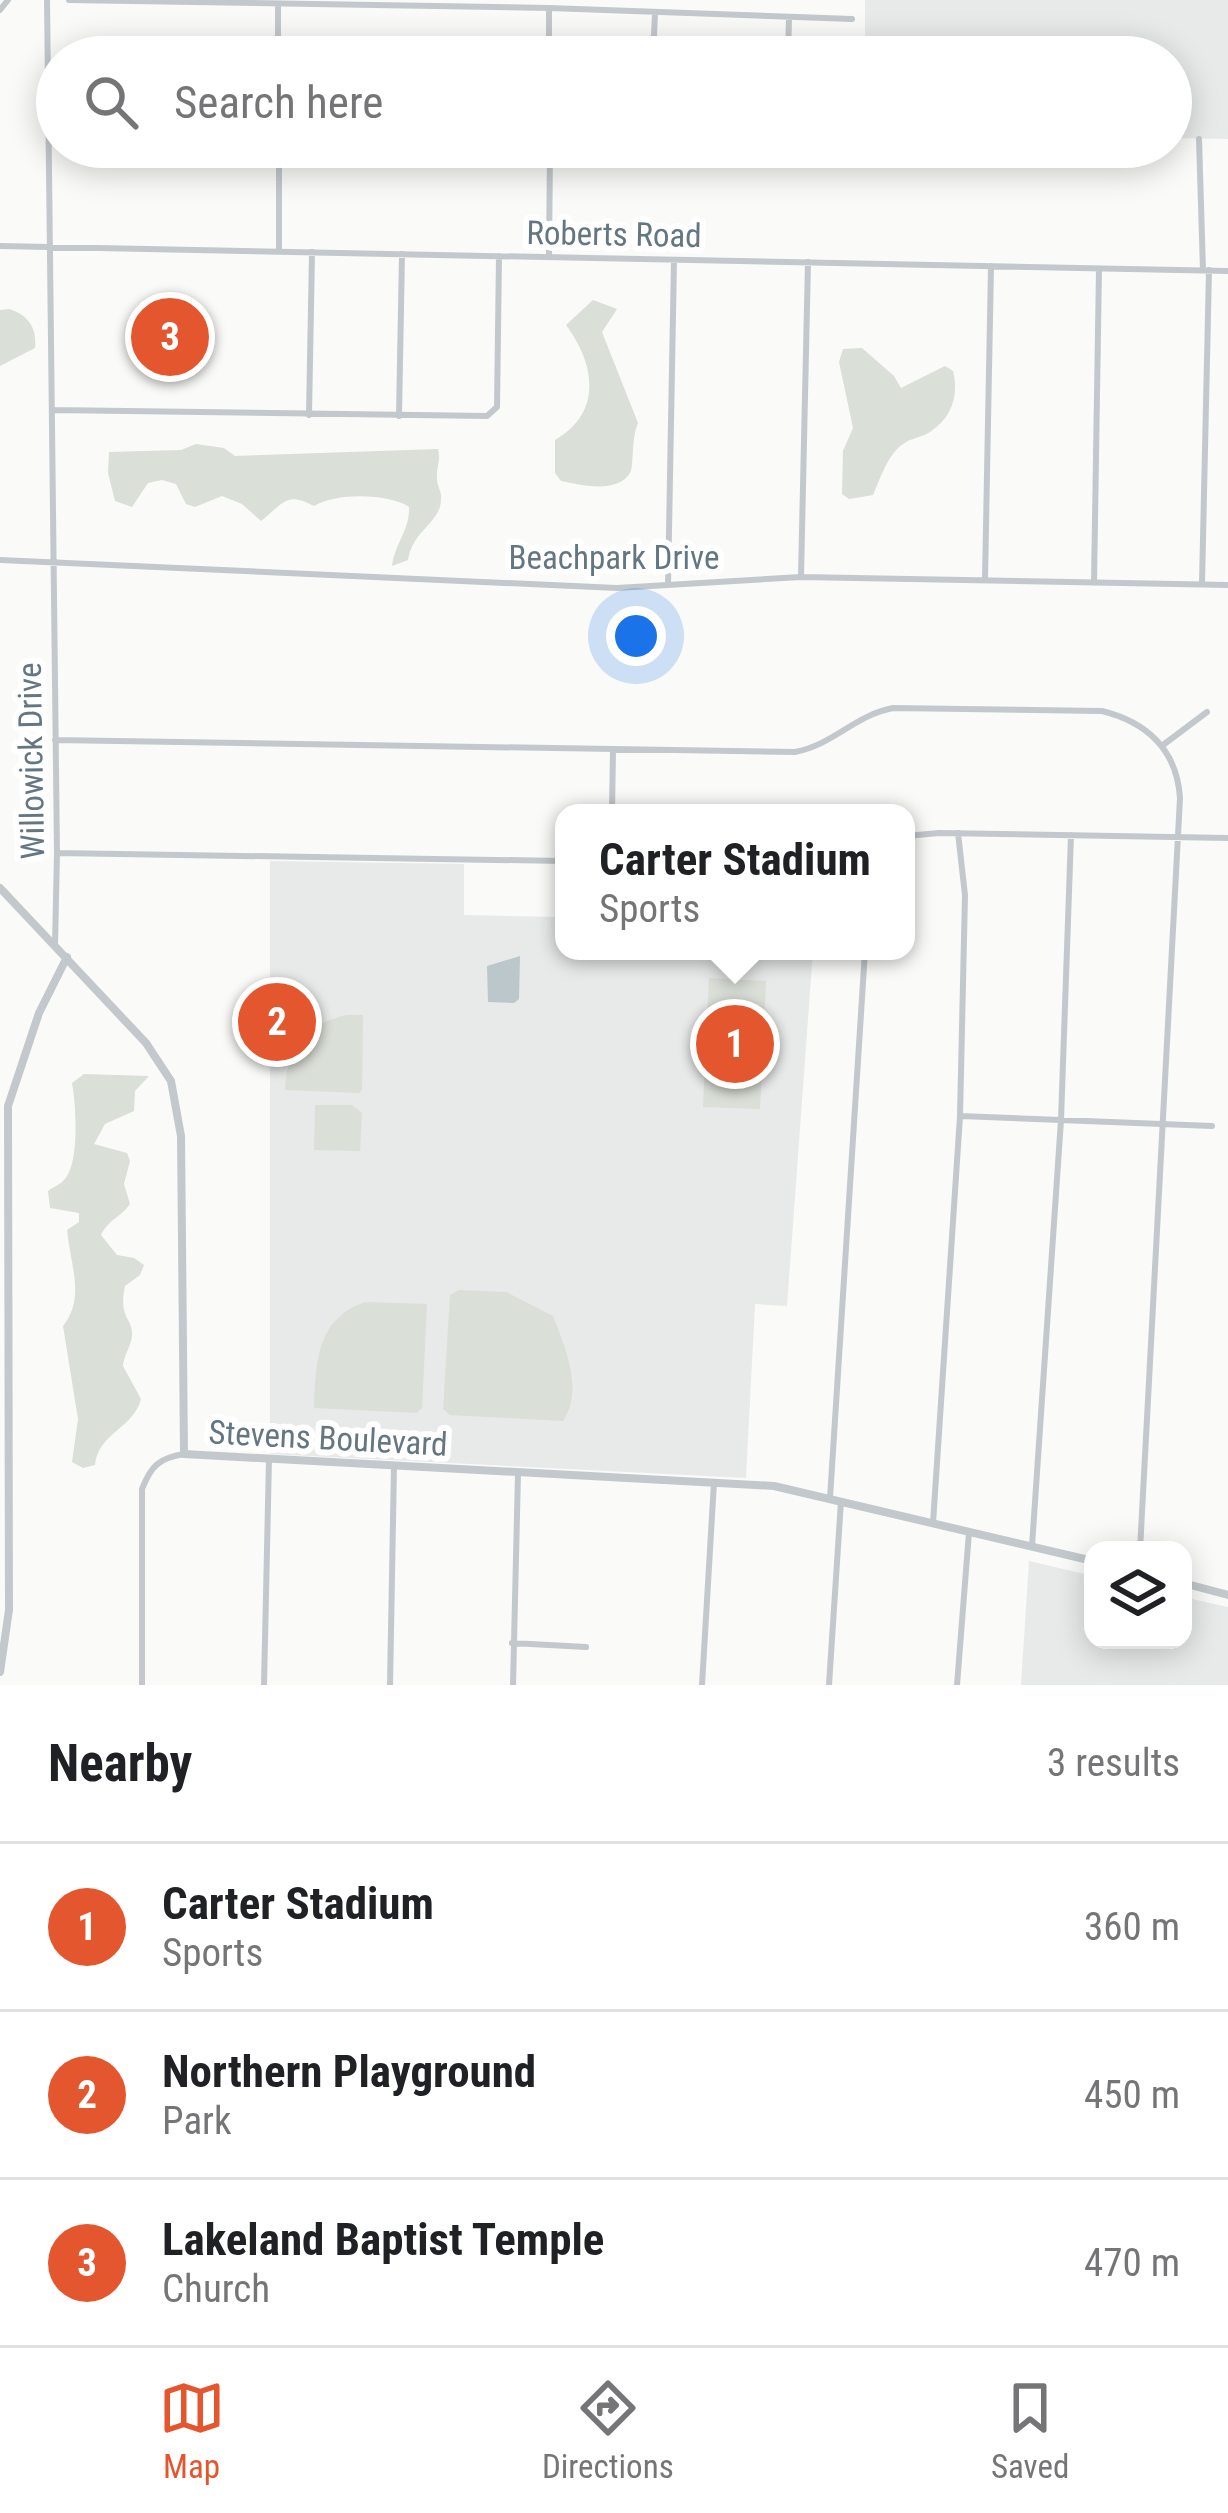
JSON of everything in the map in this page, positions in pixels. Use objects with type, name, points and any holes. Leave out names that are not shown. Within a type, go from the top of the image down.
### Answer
[{"type":"street","points":[[0,10],[8,0]]},
{"type":"street","name":"Willowick Drive","points":[[47,0],[48,36]]},
{"type":"street","points":[[68,0],[549,8],[852,19]]},
{"type":"street","points":[[278,5],[278,36]]},
{"type":"street","points":[[549,8],[549,36]]},
{"type":"street","points":[[654,36],[656,13]]},
{"type":"street","points":[[789,17],[789,36]]},
{"type":"street","points":[[1199,140],[1206,270],[1202,584]]},
{"type":"street","name":"Willowick Drive","points":[[51,168],[55,945]]},
{"type":"street","points":[[279,168],[279,251]]},
{"type":"street","points":[[548,256],[550,168]]},
{"type":"street","name":"Roberts Road","points":[[0,246],[1228,271]]},
{"type":"street","points":[[309,415],[312,252]]},
{"type":"street","points":[[398,416],[401,254]]},
{"type":"street","points":[[52,410],[479,418],[492,414],[497,406],[499,256]]},
{"type":"street","points":[[668,585],[674,260]]},
{"type":"street","points":[[801,577],[808,262]]},
{"type":"street","points":[[985,579],[991,266]]},
{"type":"street","points":[[1094,583],[1099,269]]},
{"type":"street","name":"Beachpark Drive","points":[[0,560],[617,588],[801,577],[1228,585]]},
{"type":"street","points":[[55,740],[795,752],[816,748],[866,716],[893,708],[1102,711],[1136,722],[1162,745],[1178,781],[1140,1541]]},
{"type":"street","points":[[1162,745],[1207,712]]},
{"type":"street","points":[[612,804],[613,749]]},
{"type":"street","points":[[933,1522],[959,1116],[965,895],[958,833]]},
{"type":"street","points":[[915,835],[1228,838]]},
{"type":"street","points":[[1032,1546],[1061,1120],[1071,835]]},
{"type":"street","points":[[57,853],[555,861]]},
{"type":"street","name":"Stevens Boulevard","points":[[0,887],[161,1062],[177,1105],[184,1454],[774,1486],[1084,1559]]},
{"type":"street","points":[[0,1672],[10,1610],[4,1104],[67,958]]},
{"type":"street","points":[[830,1685],[866,960]]},
{"type":"street","points":[[959,1116],[1212,1126]]},
{"type":"street","points":[[142,1685],[142,1489],[150,1468],[166,1457],[184,1454]]},
{"type":"street","points":[[264,1685],[268,1459]]},
{"type":"street","points":[[390,1685],[394,1466]]},
{"type":"street","points":[[513,1685],[518,1473]]},
{"type":"street","points":[[702,1685],[714,1482]]},
{"type":"street","points":[[957,1685],[969,1532]]},
{"type":"street","points":[[1192,1585],[1228,1595]]},
{"type":"street","points":[[512,1642],[586,1647]]},
{"type":"shaded area","points":[[865,0],[1228,0],[1228,139],[1192,138],[1192,36],[865,36]]},
{"type":"shaded area","points":[[593,300],[617,309],[602,332],[638,423],[630,473],[617,484],[598,486],[561,481],[555,473],[555,440],[581,416],[589,387],[583,355],[566,325]]},
{"type":"shaded area","points":[[9,309],[30,323],[35,348],[0,366],[0,310]]},
{"type":"shaded area","points":[[862,348],[901,388],[945,366],[953,371],[955,389],[944,420],[898,448],[873,495],[849,499],[842,494],[843,451],[853,428],[839,362],[843,349]]},
{"type":"shaded area","points":[[196,444],[224,448],[235,456],[438,449],[440,507],[415,541],[408,560],[392,566],[409,507],[388,499],[348,497],[314,506],[291,499],[261,521],[242,504],[222,496],[195,507],[186,504],[176,484],[162,480],[148,483],[132,507],[115,501],[109,452],[181,450]]},
{"type":"shaded area","points":[[270,861],[464,864],[464,915],[555,917],[555,960],[812,960],[787,1306],[755,1304],[746,1478],[270,1454]]},
{"type":"shaded area","points":[[520,956],[519,999],[488,1002],[487,966]]},
{"type":"shaded area","points":[[709,978],[766,981],[760,1109],[703,1107]]},
{"type":"shaded area","points":[[347,1015],[363,1015],[362,1090],[285,1090],[289,1063],[301,1041],[321,1025]]},
{"type":"shaded area","points":[[84,1074],[149,1076],[135,1091],[134,1111],[105,1124],[94,1144],[127,1153],[130,1161],[124,1184],[130,1204],[101,1235],[117,1255],[144,1265],[140,1275],[125,1286],[123,1297],[132,1336],[123,1366],[141,1399],[131,1417],[102,1445],[95,1465],[83,1468],[72,1462],[78,1419],[63,1326],[75,1292],[67,1230],[79,1222],[79,1213],[50,1208],[48,1191],[64,1180],[73,1161],[72,1083]]},
{"type":"shaded area","points":[[315,1105],[352,1105],[362,1113],[360,1151],[314,1150]]},
{"type":"shaded area","points":[[459,1290],[506,1292],[553,1316],[572,1382],[563,1421],[450,1415],[443,1409],[450,1295]]},
{"type":"shaded area","points":[[365,1302],[427,1304],[422,1408],[417,1413],[314,1408],[318,1359],[328,1331],[337,1319]]},
{"type":"shaded area","points":[[1029,1561],[1084,1574],[1084,1649],[1192,1649],[1192,1599],[1228,1607],[1228,1685],[1021,1685]]},
{"type":"place","name":"Lakeland Baptist Temple","points":[[170,337]]},
{"type":"place","name":"Northern Playground","points":[[277,1022]]},
{"type":"place","name":"Carter Stadium","points":[[735,1044]]}]
